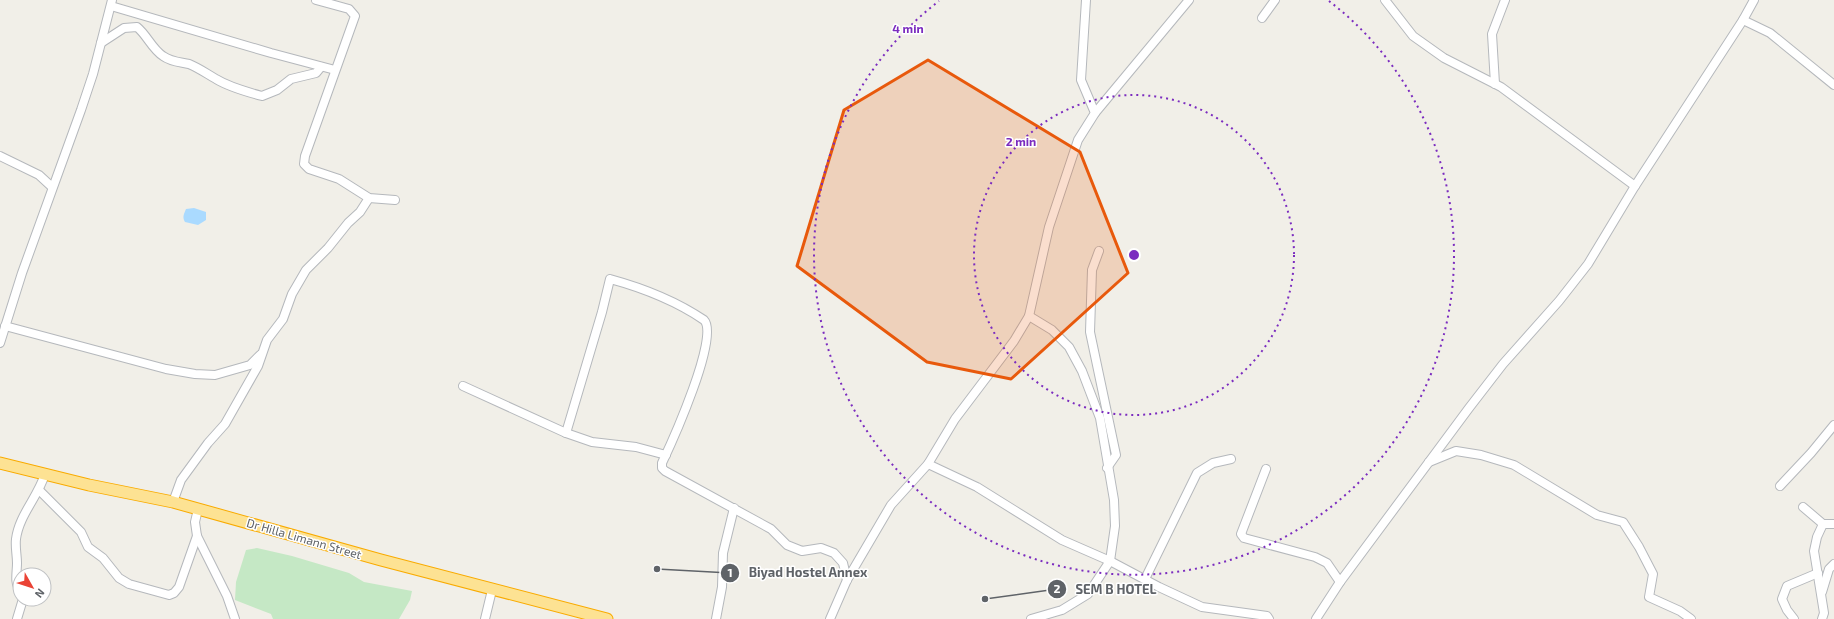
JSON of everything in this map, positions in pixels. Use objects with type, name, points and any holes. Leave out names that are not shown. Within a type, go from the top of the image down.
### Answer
[{"type":"highway","name":"Dr Hilla Limann Street","points":[[0,463],[173,502],[492,590],[607,619]]},
{"type":"street","points":[[316,0],[349,9],[355,16],[305,156],[304,164],[309,168],[339,179],[369,198],[395,200]]},
{"type":"street","points":[[1086,0],[1081,80],[1096,113]]},
{"type":"street","points":[[830,619],[847,580],[891,506],[928,464],[955,418],[1014,341],[1029,316],[1049,227],[1078,140],[1096,113],[1189,0]]},
{"type":"street","points":[[1262,18],[1275,0]]},
{"type":"street","points":[[1385,0],[1413,36],[1444,58],[1495,84],[1635,186]]},
{"type":"street","points":[[1495,84],[1492,34],[1505,0]]},
{"type":"street","points":[[1316,619],[1340,582],[1428,462],[1503,364],[1559,301],[1588,264],[1635,186],[1743,20],[1754,0]]},
{"type":"street","points":[[0,342],[52,187],[66,154],[81,110],[112,3],[335,70]]},
{"type":"street","points":[[1743,20],[1770,33],[1834,85]]},
{"type":"street","points":[[101,43],[124,28],[137,27],[144,32],[150,43],[162,56],[170,60],[189,64],[217,80],[262,96],[277,90],[292,79],[316,73],[321,67]]},
{"type":"street","points":[[0,156],[39,175],[52,187]]},
{"type":"street","points":[[173,502],[180,480],[208,443],[225,424],[258,366],[267,340],[283,319],[292,294],[306,270],[328,248],[348,223],[360,212],[369,198]]},
{"type":"street","points":[[1099,251],[1092,270],[1090,332],[1116,455],[1107,468]]},
{"type":"street","points":[[566,433],[602,312],[610,279],[628,284],[684,306],[707,323],[709,329],[704,354],[694,388],[662,463],[662,468],[771,529],[787,545],[802,551],[821,548],[834,553],[843,563],[847,580]]},
{"type":"street","points":[[1029,316],[1052,330],[1069,347],[1082,371],[1100,418],[1107,468],[1114,500],[1116,526],[1110,561],[1088,594],[1062,610],[1031,619]]},
{"type":"street","points":[[5,326],[166,369],[195,374],[215,375],[250,366],[261,354]]},
{"type":"street","points":[[463,386],[566,433],[592,442],[636,446],[666,455]]},
{"type":"street","points":[[1780,486],[1811,453],[1834,425]]},
{"type":"street","points":[[1428,462],[1456,451],[1481,455],[1514,465],[1597,515],[1622,522],[1639,547],[1653,574],[1649,597],[1680,611],[1691,619]]},
{"type":"street","points":[[1145,579],[1197,473],[1213,463],[1231,460]]},
{"type":"street","points":[[928,464],[977,487],[1062,540],[1110,561],[1202,607],[1266,616],[1269,619]]},
{"type":"street","points":[[1266,469],[1241,534],[1244,538],[1315,557],[1327,563],[1340,582]]},
{"type":"street","points":[[17,567],[16,540],[19,527],[25,514],[40,491],[45,474]]},
{"type":"street","points":[[40,491],[81,532],[88,547],[104,558],[120,578],[129,584],[169,595],[174,593],[179,587],[197,536]]},
{"type":"street","points":[[1803,507],[1823,524],[1834,524]]},
{"type":"street","points":[[716,619],[722,587],[723,553],[734,508]]},
{"type":"street","points":[[198,509],[194,522],[197,536],[227,596],[235,619]]},
{"type":"street","points":[[1822,619],[1824,613],[1822,593],[1814,551],[1817,537],[1823,524]]},
{"type":"street","points":[[1822,593],[1829,569],[1834,564]]},
{"type":"street","points":[[1794,619],[1787,610],[1782,599],[1787,586],[1818,573]]},
{"type":"street","points":[[485,619],[492,590]]},
{"type":"street","points":[[17,619],[21,607]]},
{"type":"highlighted area","points":[[928,60],[1080,152],[1128,273],[1011,379],[927,362],[797,266],[844,110]]},
{"type":"green space","points":[[257,548],[292,556],[349,573],[364,582],[412,591],[410,600],[399,619],[273,619],[271,614],[235,600],[236,582],[246,550]]},
{"type":"water","points":[[194,208],[206,212],[206,220],[198,225],[185,222],[184,219],[186,209]]},
{"type":"place","name":"Biyad Hostel Annex","points":[[657,569]]},
{"type":"place","name":"SEM B HOTEL","points":[[985,599]]}]
